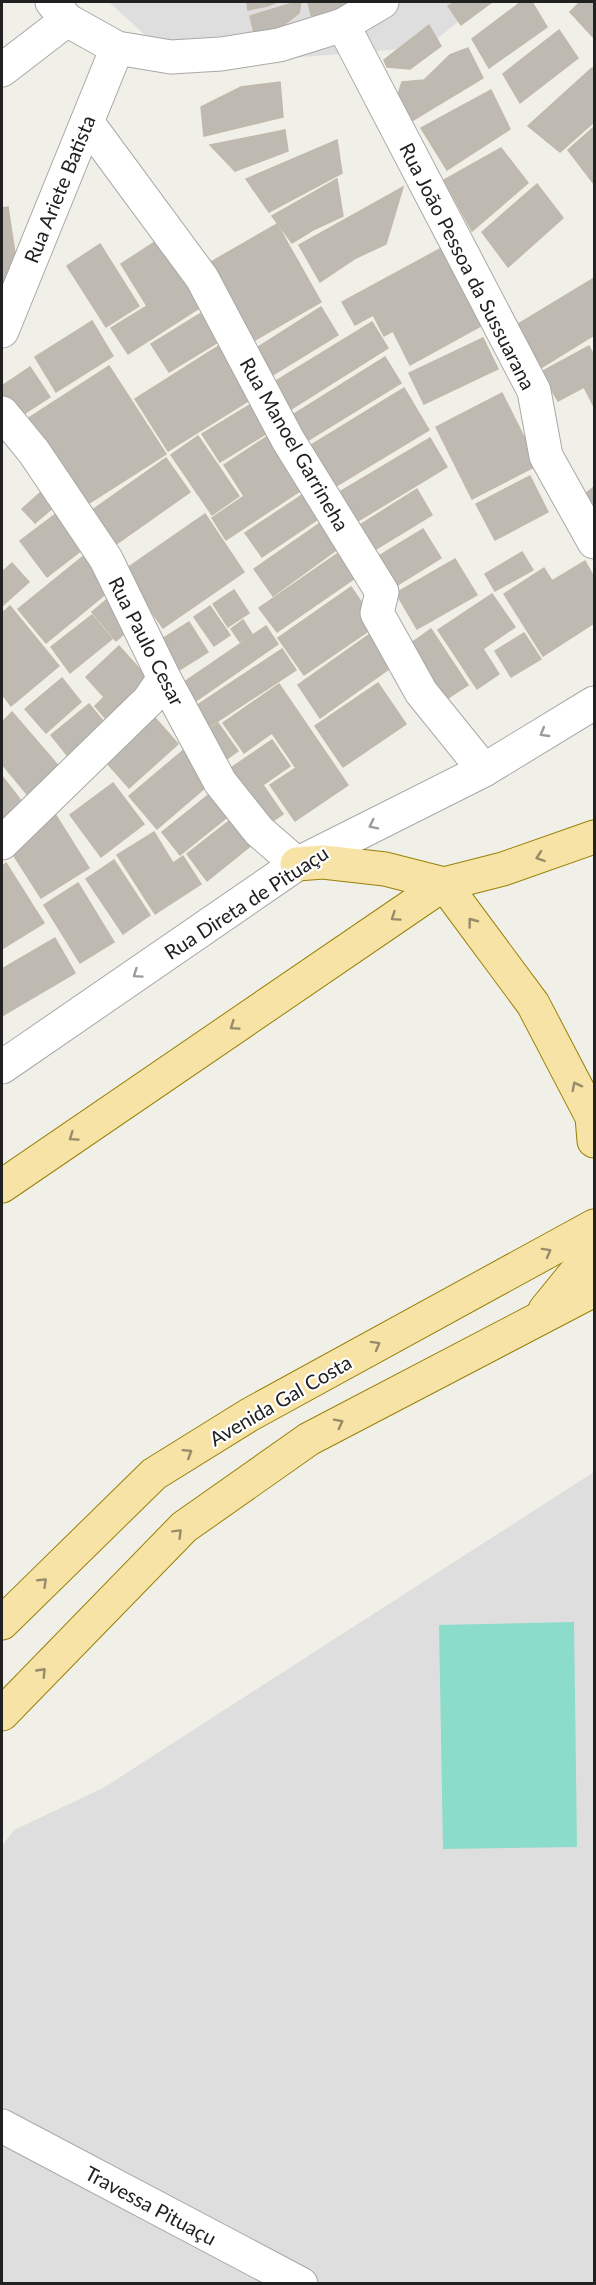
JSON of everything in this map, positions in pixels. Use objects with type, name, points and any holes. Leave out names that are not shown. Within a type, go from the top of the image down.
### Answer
[{"type":"main road","points":[[2,1186],[444,884],[503,869],[594,837]]},
{"type":"main road","points":[[297,864],[323,862],[385,869],[444,884],[533,1004],[592,1117],[594,1140]]},
{"type":"main road","name":"Avenida Gal Costa","points":[[2,1623],[154,1474],[249,1415],[594,1226]]},
{"type":"main road","points":[[536,1320],[585,1261],[594,1240]]},
{"type":"main road","points":[[2,1714],[184,1527],[309,1439],[594,1290]]},
{"type":"street","points":[[2,70],[60,11],[117,48],[171,57],[221,54],[279,45],[343,25],[382,2]]},
{"type":"street","name":"Rua João Pessoa da Sussuarana","points":[[343,25],[534,391],[546,456],[594,542]]},
{"type":"street","name":"Rua Ariete Batista","points":[[5,312],[117,48]]},
{"type":"street","name":"Rua Manoel Garrineha","points":[[87,122],[202,278],[288,440],[382,592],[377,613],[421,692],[484,770]]},
{"type":"street","name":"Rua Paulo Cesar","points":[[2,413],[34,452],[106,559],[164,678],[220,782],[259,831],[297,864]]},
{"type":"street","points":[[2,843],[149,700],[164,678]]},
{"type":"street","name":"Rua Direta de Pituaçu","points":[[2,1067],[297,864],[484,770],[594,703]]},
{"type":"street","name":"Travessa Pituaçu","points":[[2,2126],[301,2283]]},
{"type":"shaded area","points":[[109,2],[484,2],[426,47],[180,67]]},
{"type":"shaded area","points":[[594,1472],[594,2283],[2,2284],[2,1846],[14,1830],[103,1788]]},
{"type":"shaded area","points":[[574,1622],[577,1847],[443,1849],[439,1625]]},
{"type":"building","points":[[247,2],[277,2],[248,10]]},
{"type":"building","points":[[301,2],[299,13],[272,34],[256,41],[250,16]]},
{"type":"building","points":[[308,2],[354,2],[333,17],[311,15]]},
{"type":"building","points":[[455,2],[492,2],[461,25],[448,6]]},
{"type":"building","points":[[521,2],[532,2],[547,27],[489,68],[472,39]]},
{"type":"building","points":[[580,2],[594,2],[594,38],[570,12]]},
{"type":"building","points":[[429,25],[441,46],[410,69],[387,67],[384,60]]},
{"type":"building","points":[[559,30],[578,58],[520,103],[503,74]]},
{"type":"building","points":[[468,48],[483,78],[410,122],[395,104],[402,82],[424,80],[450,55]]},
{"type":"building","points":[[592,68],[594,71],[594,122],[560,152],[528,126]]},
{"type":"building","points":[[280,82],[283,117],[204,136],[201,107],[241,87]]},
{"type":"building","points":[[491,90],[510,129],[447,170],[421,128]]},
{"type":"building","points":[[594,127],[594,184],[568,150]]},
{"type":"building","points":[[285,130],[288,151],[235,171],[210,145]]},
{"type":"building","points":[[337,140],[342,173],[269,212],[246,179]]},
{"type":"building","points":[[501,148],[528,183],[472,231],[444,180]]},
{"type":"building","points":[[337,179],[343,216],[292,243],[272,216]]},
{"type":"building","points":[[537,184],[563,218],[508,267],[482,232]]},
{"type":"building","points":[[403,187],[386,244],[356,258],[320,282],[299,245]]},
{"type":"building","points":[[8,207],[19,280],[2,283],[2,208]]},
{"type":"building","points":[[277,224],[321,302],[248,344],[204,266]]},
{"type":"building","points":[[164,236],[207,303],[128,354],[111,328],[147,306],[121,264]]},
{"type":"building","points":[[100,244],[139,306],[106,327],[67,266]]},
{"type":"building","points":[[449,244],[490,321],[410,365],[393,331],[384,336],[373,315],[355,325],[342,302]]},
{"type":"building","points":[[594,278],[594,335],[536,371],[510,329]]},
{"type":"building","points":[[211,307],[228,336],[169,372],[151,344]]},
{"type":"building","points":[[321,307],[338,335],[263,381],[247,354]]},
{"type":"building","points":[[92,321],[113,356],[56,392],[35,357]]},
{"type":"building","points":[[372,322],[388,348],[282,415],[266,387]]},
{"type":"building","points":[[483,338],[498,369],[424,404],[409,373]]},
{"type":"building","points":[[228,340],[261,393],[168,451],[135,399]]},
{"type":"building","points":[[589,346],[594,356],[594,407],[584,387],[558,401],[541,372]]},
{"type":"building","points":[[385,357],[401,383],[299,446],[283,421]]},
{"type":"building","points":[[109,366],[166,454],[80,509],[24,421]]},
{"type":"building","points":[[30,367],[50,397],[13,421],[2,403],[2,386]]},
{"type":"building","points":[[404,388],[429,430],[328,491],[303,450]]},
{"type":"building","points":[[502,393],[538,465],[472,499],[436,427]]},
{"type":"building","points":[[261,398],[277,427],[220,462],[202,434]]},
{"type":"building","points":[[274,432],[309,485],[226,540],[212,518],[244,496],[224,465]]},
{"type":"building","points":[[198,436],[239,496],[212,515],[171,455]]},
{"type":"building","points":[[430,438],[447,467],[348,527],[331,497]]},
{"type":"building","points":[[166,458],[190,492],[115,545],[91,511]]},
{"type":"building","points":[[530,476],[548,512],[495,540],[476,504]]},
{"type":"building","points":[[594,487],[594,523],[577,500]]},
{"type":"building","points":[[417,489],[432,515],[368,554],[352,530]]},
{"type":"building","points":[[42,491],[55,506],[35,523],[22,509]]},
{"type":"building","points":[[305,493],[321,517],[262,557],[245,533]]},
{"type":"building","points":[[61,510],[87,546],[47,577],[20,541]]},
{"type":"building","points":[[205,514],[244,572],[163,628],[123,571]]},
{"type":"building","points":[[326,519],[343,545],[273,596],[254,569]]},
{"type":"building","points":[[423,529],[441,558],[388,591],[369,562]]},
{"type":"building","points":[[522,552],[533,570],[495,591],[485,574]]},
{"type":"building","points":[[86,554],[113,588],[46,643],[18,609]]},
{"type":"building","points":[[337,554],[355,578],[277,632],[259,608]]},
{"type":"building","points":[[455,559],[477,595],[417,629],[396,593]]},
{"type":"building","points":[[585,561],[594,577],[594,623],[543,656],[504,594],[544,568],[552,581]]},
{"type":"building","points":[[12,563],[29,582],[2,606],[2,572]]},
{"type":"building","points":[[351,587],[377,625],[304,675],[278,638]]},
{"type":"building","points":[[234,590],[249,613],[228,627],[213,604]]},
{"type":"building","points":[[492,594],[515,627],[483,649],[499,674],[477,689],[438,630]]},
{"type":"building","points":[[112,595],[135,624],[116,641],[92,612]]},
{"type":"building","points":[[10,606],[59,666],[11,706],[2,694],[2,613]]},
{"type":"building","points":[[210,606],[230,635],[214,646],[194,617]]},
{"type":"building","points":[[92,615],[112,639],[70,673],[51,647]]},
{"type":"building","points":[[243,620],[252,634],[240,642],[231,629]]},
{"type":"building","points":[[189,622],[208,652],[173,674],[154,644]]},
{"type":"building","points":[[266,626],[278,644],[193,703],[180,685]]},
{"type":"building","points":[[377,629],[400,661],[320,718],[298,685]]},
{"type":"building","points":[[431,629],[468,685],[436,706],[400,651]]},
{"type":"building","points":[[524,633],[541,659],[511,677],[495,651]]},
{"type":"building","points":[[119,646],[154,685],[111,725],[95,706],[104,697],[86,677]]},
{"type":"building","points":[[282,649],[296,670],[209,727],[196,706]]},
{"type":"building","points":[[62,678],[81,702],[46,733],[25,709]]},
{"type":"building","points":[[378,683],[406,724],[343,767],[315,726]]},
{"type":"building","points":[[279,684],[348,785],[295,821],[270,785],[296,768],[272,733],[244,753],[223,723]]},
{"type":"building","points":[[89,704],[108,727],[70,759],[51,735]]},
{"type":"building","points":[[149,711],[178,744],[129,788],[99,754]]},
{"type":"building","points":[[12,712],[62,770],[30,798],[2,764],[2,722]]},
{"type":"building","points":[[218,723],[238,751],[217,766],[197,737]]},
{"type":"building","points":[[272,740],[290,766],[263,785],[283,814],[261,829],[222,774]]},
{"type":"building","points":[[186,748],[213,781],[157,829],[129,796]]},
{"type":"building","points":[[2,776],[25,806],[2,825]]},
{"type":"building","points":[[113,783],[144,824],[101,857],[70,815]]},
{"type":"building","points":[[217,788],[235,811],[180,855],[162,832]]},
{"type":"building","points":[[55,814],[89,868],[41,898],[7,845]]},
{"type":"building","points":[[238,814],[259,839],[207,881],[187,854]]},
{"type":"building","points":[[154,832],[173,863],[183,856],[201,884],[155,914],[117,855]]},
{"type":"building","points":[[114,860],[150,915],[123,934],[86,879]]},
{"type":"building","points":[[6,863],[44,923],[2,949],[2,866]]},
{"type":"building","points":[[78,883],[114,942],[80,963],[44,905]]},
{"type":"building","points":[[55,938],[75,973],[2,1016],[2,969]]}]
